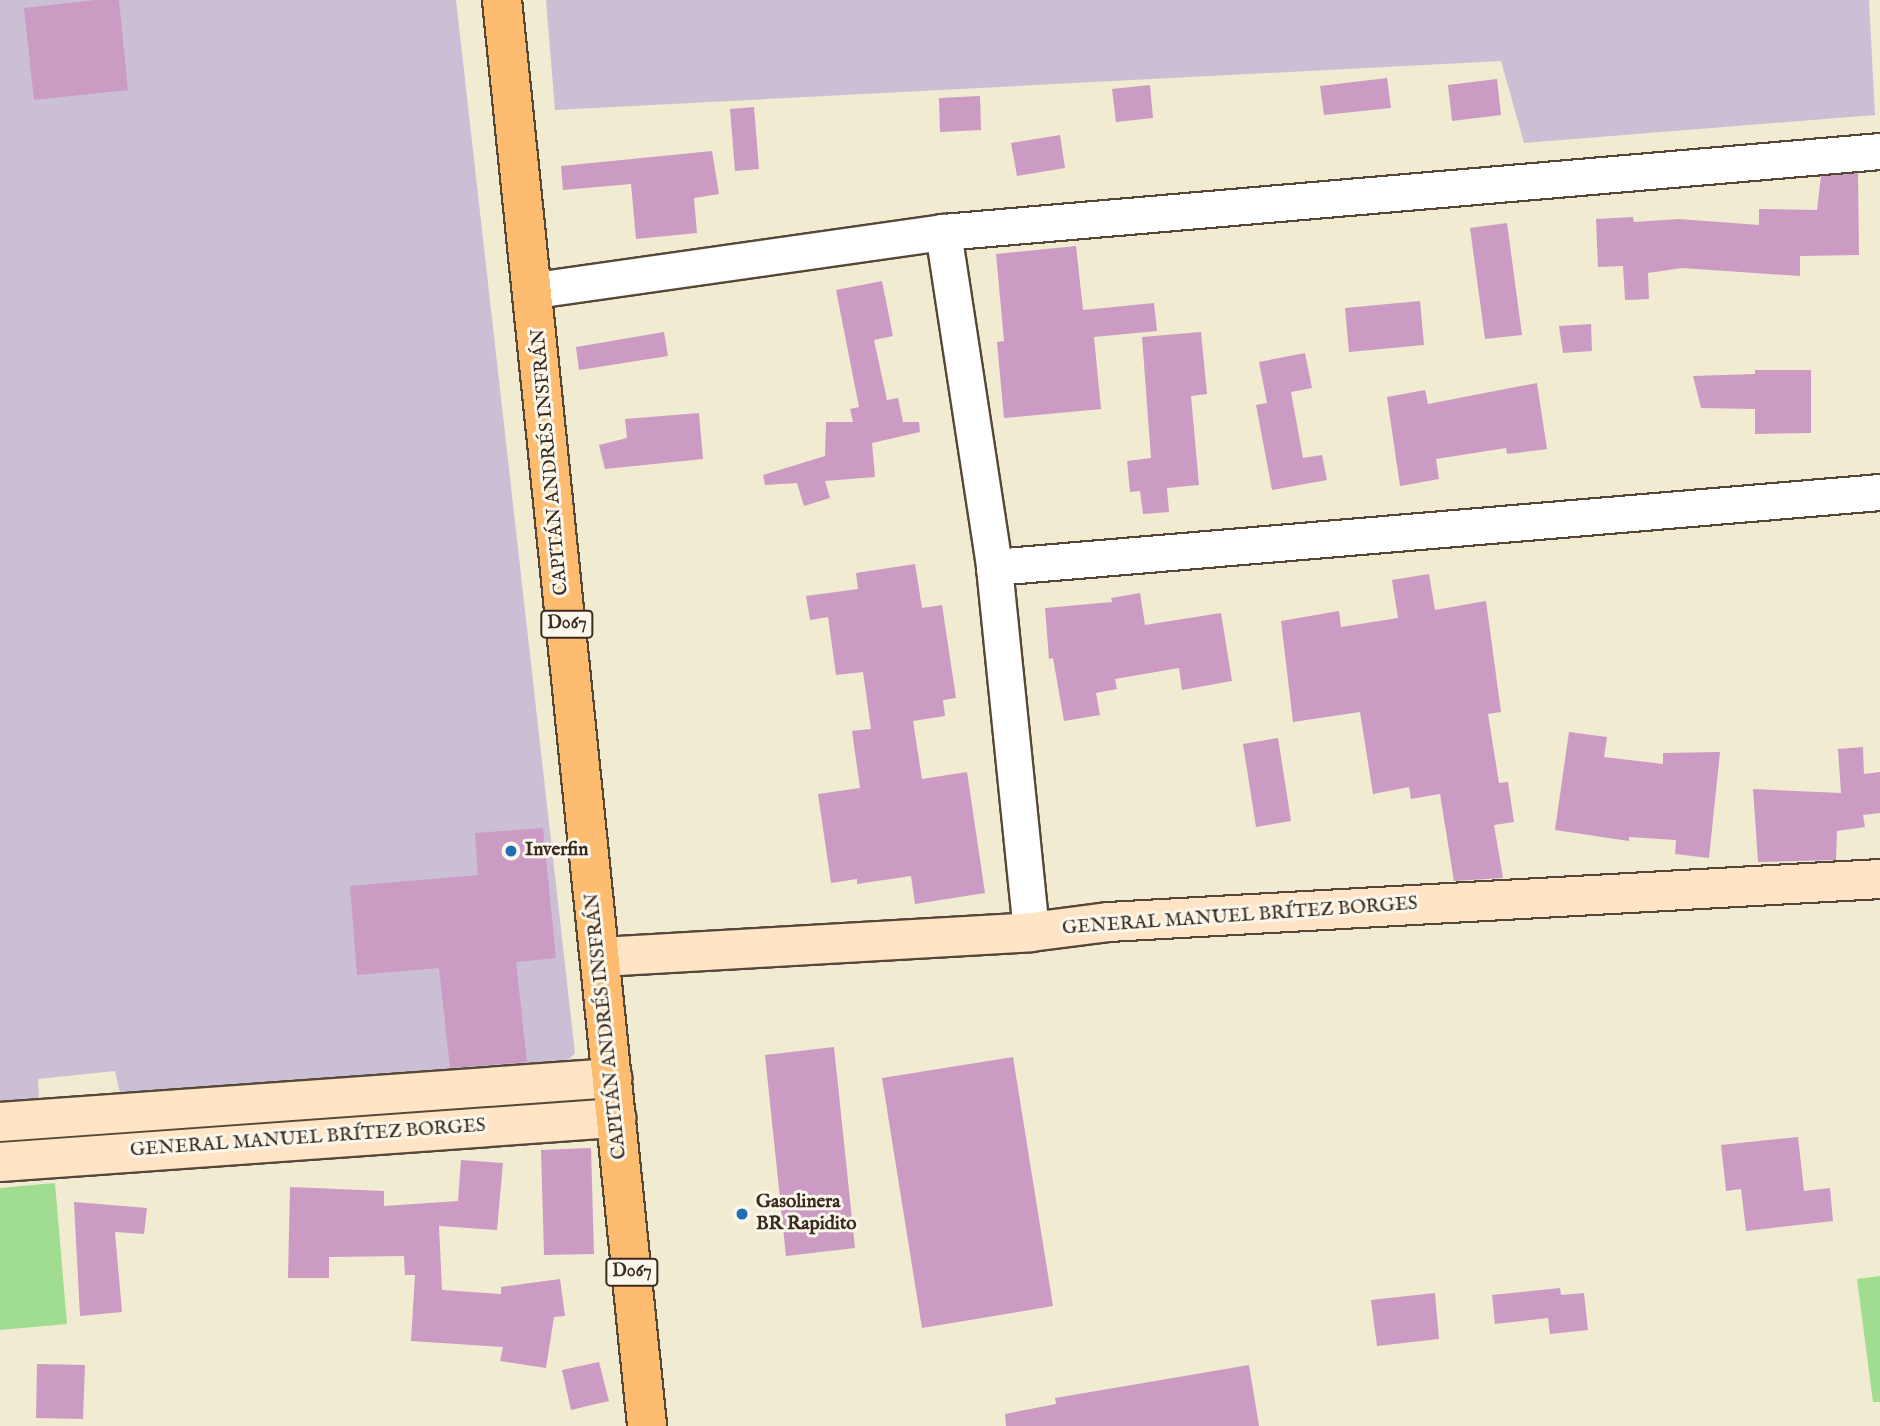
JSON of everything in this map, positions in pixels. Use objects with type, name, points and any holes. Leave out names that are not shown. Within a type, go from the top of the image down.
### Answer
[{"type":"main road","name":"CAPITÁN ANDRÉS INSFRÁN","points":[[502,0],[535,290],[647,1426]]},
{"type":"street","points":[[535,290],[943,232],[1880,151]]},
{"type":"street","points":[[943,232],[994,567],[1031,932]]},
{"type":"street","points":[[994,567],[1880,492]]},
{"type":"street","name":"GENERAL MANUEL BRÍTEZ BORGES","points":[[601,957],[1031,932],[1122,921],[1880,879]]},
{"type":"street","name":"GENERAL MANUEL BRÍTEZ BORGES","points":[[0,1122],[612,1078]]},
{"type":"street","name":"GENERAL MANUEL BRÍTEZ BORGES","points":[[0,1162],[616,1118]]},
{"type":"shaded area","points":[[0,0],[456,0],[575,1053],[566,1062],[120,1093],[115,1071],[38,1079],[39,1098],[0,1101]]},
{"type":"shaded area","points":[[546,0],[1869,0],[1875,115],[1524,143],[1501,61],[555,110]]},
{"type":"green space","points":[[55,1183],[67,1324],[0,1330],[0,1188]]},
{"type":"green space","points":[[1880,1276],[1880,1402],[1873,1402],[1857,1279]]},
{"type":"building","points":[[119,0],[128,90],[34,100],[24,8]]},
{"type":"building","points":[[1387,78],[1391,108],[1324,115],[1320,86]]},
{"type":"building","points":[[1497,79],[1501,115],[1452,121],[1448,85]]},
{"type":"building","points":[[1150,85],[1153,118],[1116,122],[1112,89]]},
{"type":"building","points":[[980,96],[981,130],[940,132],[939,98]]},
{"type":"building","points":[[754,107],[759,169],[735,171],[730,109]]},
{"type":"building","points":[[1060,135],[1065,168],[1017,176],[1011,143]]},
{"type":"building","points":[[712,151],[719,194],[694,198],[697,233],[636,239],[631,184],[563,190],[561,166]]},
{"type":"building","points":[[1858,173],[1859,255],[1800,256],[1800,276],[1682,268],[1648,273],[1649,299],[1625,300],[1623,266],[1598,267],[1596,219],[1633,217],[1634,222],[1679,219],[1759,225],[1759,209],[1817,210],[1821,176]]},
{"type":"building","points":[[1507,223],[1522,335],[1485,339],[1470,228]]},
{"type":"building","points":[[1076,246],[1083,310],[1154,303],[1157,331],[1094,337],[1101,409],[1004,418],[997,342],[1004,341],[996,254]]},
{"type":"building","points":[[882,281],[893,336],[874,340],[887,400],[898,398],[903,422],[919,422],[920,432],[872,443],[875,477],[825,481],[830,498],[804,506],[797,483],[765,485],[763,475],[825,456],[826,422],[853,422],[850,409],[859,407],[836,290]]},
{"type":"building","points":[[1420,301],[1424,345],[1349,352],[1345,308]]},
{"type":"building","points":[[1591,324],[1592,351],[1563,353],[1559,326]]},
{"type":"building","points":[[664,332],[668,356],[579,370],[576,347]]},
{"type":"building","points":[[1201,332],[1207,394],[1191,396],[1199,485],[1167,488],[1169,512],[1143,514],[1140,491],[1130,492],[1127,461],[1151,458],[1142,337]]},
{"type":"building","points":[[1305,353],[1312,388],[1291,392],[1303,458],[1322,455],[1327,480],[1272,490],[1256,405],[1267,403],[1259,362]]},
{"type":"building","points":[[1755,370],[1811,370],[1811,433],[1755,434],[1755,409],[1701,408],[1693,376],[1755,374]]},
{"type":"building","points":[[1537,383],[1547,449],[1507,454],[1506,448],[1436,459],[1439,479],[1400,486],[1387,397],[1425,390],[1428,404]]},
{"type":"building","points":[[699,413],[703,459],[605,469],[599,445],[627,438],[625,419]]},
{"type":"building","points":[[915,564],[922,608],[942,605],[956,698],[943,700],[945,716],[913,721],[922,779],[967,772],[985,893],[915,904],[911,876],[857,884],[857,879],[831,883],[818,794],[860,788],[852,731],[871,729],[863,672],[836,675],[828,617],[810,620],[806,596],[858,589],[856,573]]},
{"type":"building","points":[[1429,574],[1435,610],[1486,601],[1501,712],[1488,714],[1499,783],[1508,782],[1514,822],[1494,825],[1503,878],[1454,881],[1440,794],[1411,799],[1409,787],[1373,794],[1360,712],[1293,722],[1281,621],[1339,611],[1341,627],[1398,618],[1392,580]]},
{"type":"building","points":[[1140,593],[1145,625],[1221,613],[1232,681],[1182,690],[1179,668],[1115,679],[1117,689],[1096,693],[1100,715],[1064,721],[1053,658],[1049,659],[1045,608],[1112,602],[1111,598]]},
{"type":"building","points":[[1569,732],[1607,737],[1604,757],[1663,764],[1663,753],[1720,752],[1709,858],[1675,854],[1676,840],[1629,837],[1629,841],[1555,830]]},
{"type":"building","points":[[1278,738],[1291,821],[1256,827],[1243,744]]},
{"type":"building","points":[[1863,747],[1864,774],[1880,772],[1880,813],[1863,815],[1865,827],[1837,831],[1836,860],[1758,862],[1753,789],[1841,793],[1838,749]]},
{"type":"building","points":[[543,828],[556,958],[516,962],[527,1062],[450,1068],[439,968],[357,975],[350,886],[478,875],[475,833]]},
{"type":"building","points":[[834,1047],[855,1248],[786,1256],[765,1055]]},
{"type":"building","points":[[1013,1057],[1053,1306],[922,1328],[882,1078]]},
{"type":"building","points":[[1798,1137],[1804,1191],[1830,1188],[1833,1221],[1746,1231],[1741,1189],[1726,1191],[1721,1145]]},
{"type":"building","points":[[591,1148],[594,1254],[544,1255],[541,1150]]},
{"type":"building","points":[[461,1160],[503,1163],[497,1230],[439,1226],[442,1290],[501,1294],[501,1287],[560,1279],[565,1316],[554,1317],[546,1368],[500,1361],[503,1347],[411,1341],[415,1275],[405,1275],[404,1256],[329,1257],[329,1278],[288,1278],[290,1187],[384,1191],[384,1206],[458,1201]]},
{"type":"building","points":[[74,1202],[147,1208],[144,1234],[115,1232],[122,1312],[80,1316]]},
{"type":"building","points":[[1560,1288],[1561,1295],[1584,1293],[1588,1330],[1550,1334],[1548,1318],[1495,1324],[1492,1295]]},
{"type":"building","points":[[1435,1293],[1439,1339],[1377,1346],[1371,1300]]},
{"type":"building","points":[[599,1362],[609,1401],[571,1410],[562,1370]]},
{"type":"building","points":[[37,1364],[85,1365],[83,1419],[36,1418]]},
{"type":"building","points":[[1249,1365],[1259,1426],[1006,1426],[1005,1414],[1056,1404],[1055,1398]]},
{"type":"place","name":"Inverfin","points":[[511,851]]},
{"type":"place","name":"Gasolinera BR Rapidito","points":[[742,1214]]}]
